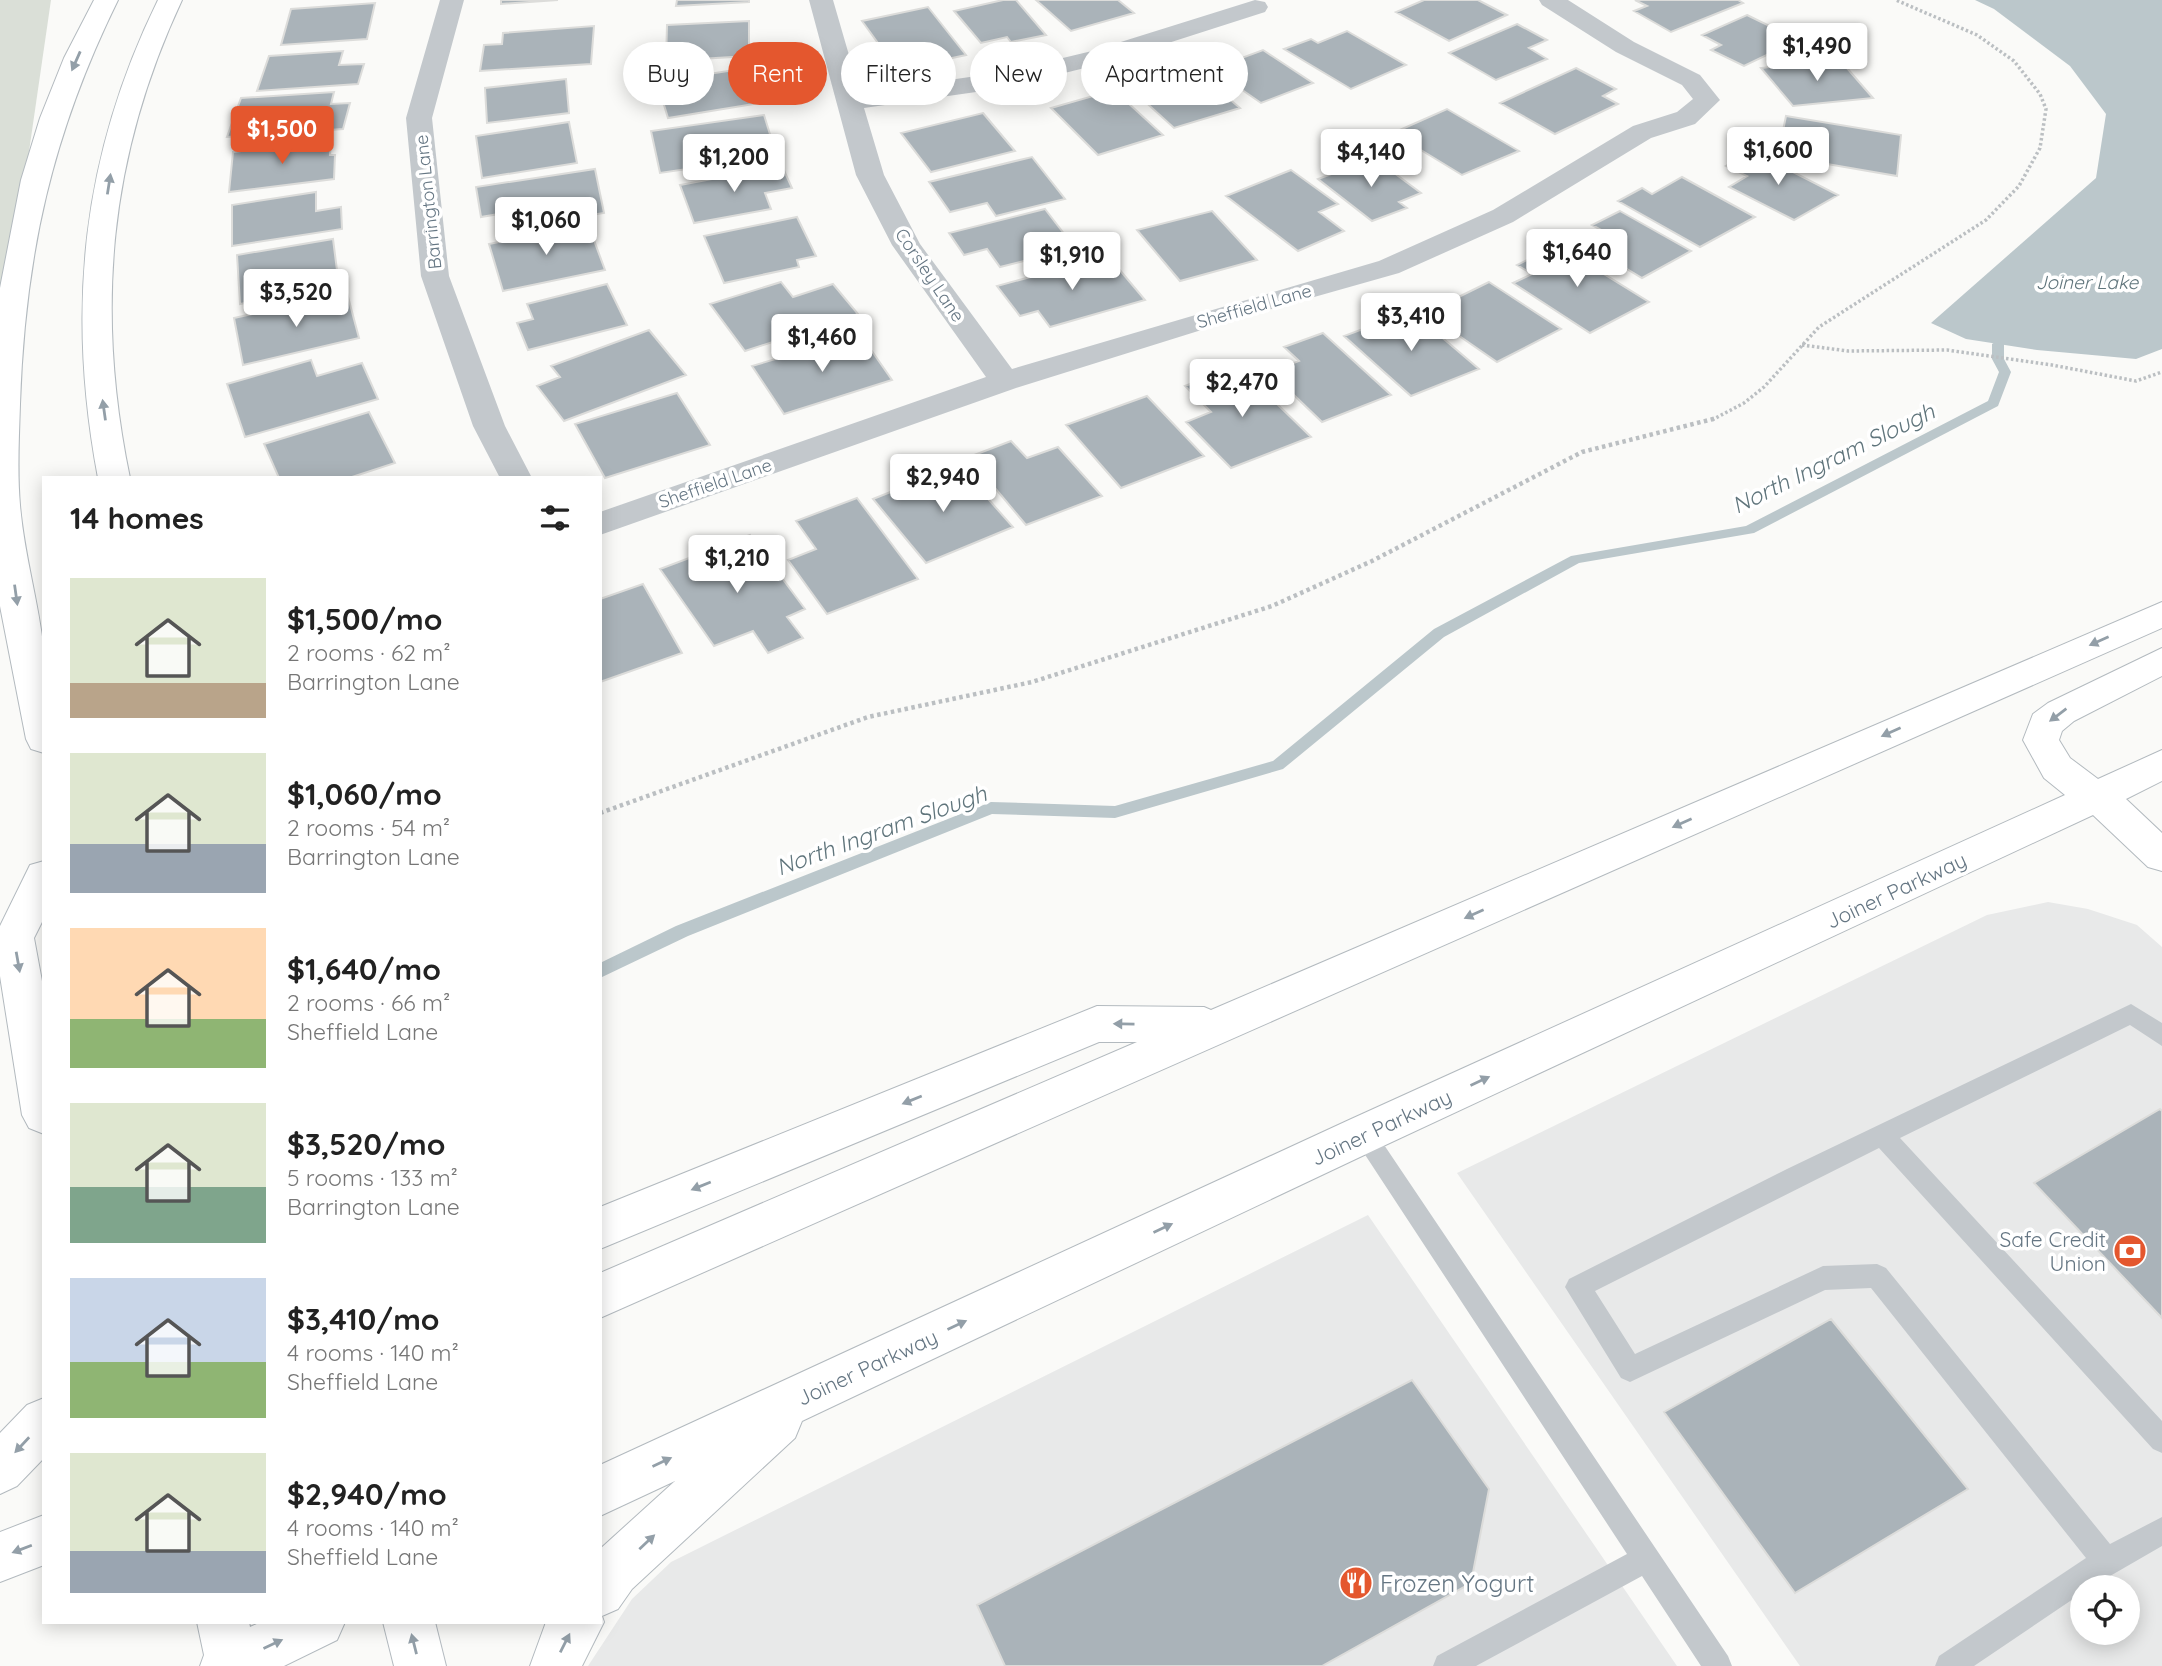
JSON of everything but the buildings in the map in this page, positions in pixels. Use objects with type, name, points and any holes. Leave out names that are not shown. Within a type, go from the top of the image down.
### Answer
[{"type":"main road","points":[[42,729],[17,602],[3,503],[1,368],[8,299],[28,190],[61,94],[106,0]]},
{"type":"main road","points":[[114,476],[98,347],[97,282],[101,243],[117,137],[146,55],[170,0]]},
{"type":"main road","points":[[602,1295],[2162,614]]},
{"type":"main road","points":[[2162,661],[2085,698],[2046,724],[2041,740],[2050,763],[2072,783],[2097,797],[2162,856]]},
{"type":"main road","name":"Joiner Parkway","points":[[602,1490],[1364,1134],[2097,797],[2162,764]]},
{"type":"main road","points":[[42,880],[14,938],[42,1103]]},
{"type":"main road","points":[[602,1227],[1097,1024],[1217,1026]]},
{"type":"main road","points":[[602,1588],[614,1571],[806,1395]]},
{"type":"main road","points":[[0,1469],[42,1424]]},
{"type":"main road","points":[[0,1557],[42,1541]]},
{"type":"main road","points":[[229,1654],[313,1624]]},
{"type":"main road","points":[[410,1624],[420,1666]]},
{"type":"main road","points":[[556,1666],[564,1642],[577,1624]]},
{"type":"street","name":"Barrington Lane","points":[[452,0],[419,118],[435,276],[489,426],[515,476]]},
{"type":"street","name":"Corsley Lane","points":[[821,0],[841,73]]},
{"type":"street","name":"Sheffield Lane","points":[[602,523],[1005,381],[1233,311],[1389,267],[1503,216],[1642,132],[1686,118],[1707,100],[1692,80],[1625,47],[1551,0]]},
{"type":"street","points":[[956,87],[1004,80],[1100,57],[1256,7]]},
{"type":"street","name":"Corsley Lane","points":[[850,105],[870,175],[906,246],[1005,381]]},
{"type":"lane","points":[[2106,1561],[1877,1276],[1823,1278],[1630,1369],[1578,1287],[2131,1014],[2162,1036]]},
{"type":"lane","points":[[1364,1134],[1718,1666]]},
{"type":"lane","points":[[1882,1135],[2162,1440]]},
{"type":"lane","points":[[1949,1666],[2106,1561],[2162,1531]]},
{"type":"lane","points":[[1447,1666],[1646,1559]]},
{"type":"path","points":[[602,812],[868,717],[1032,682],[1272,606],[1372,561],[1581,452],[1681,429],[1717,418],[1744,403],[1764,387],[1819,327],[1986,220],[2019,186],[2040,148],[2046,110],[2040,94],[2014,61],[1977,35],[1896,0]]},
{"type":"path","points":[[1801,345],[1848,351],[1947,350],[2136,381],[2162,372]]},
{"type":"shaded area","points":[[0,0],[51,0],[0,351]]},
{"type":"shaded area","points":[[2048,902],[2088,909],[2137,925],[2162,947],[2162,1666],[1800,1666],[1457,1173],[1987,915]]},
{"type":"shaded area","points":[[1368,1215],[1677,1666],[588,1666],[632,1599],[671,1562]]},
{"type":"water","name":"Joiner Lake","points":[[1975,0],[2162,0],[2162,349],[2136,359],[2037,350],[1966,339],[1931,323],[2096,178],[2106,114],[2070,66],[1994,9]]},
{"type":"waterway","name":"North Ingram Slough","points":[[602,970],[682,931],[991,808],[1115,812],[1278,765],[1439,633],[1576,559],[1749,530],[1993,403],[2005,372],[1998,359],[1998,344]]},
{"type":"place","name":"Safe Credit Union","points":[[2130,1251]]},
{"type":"place","name":"Frozen Yogurt","points":[[1356,1583]]}]
